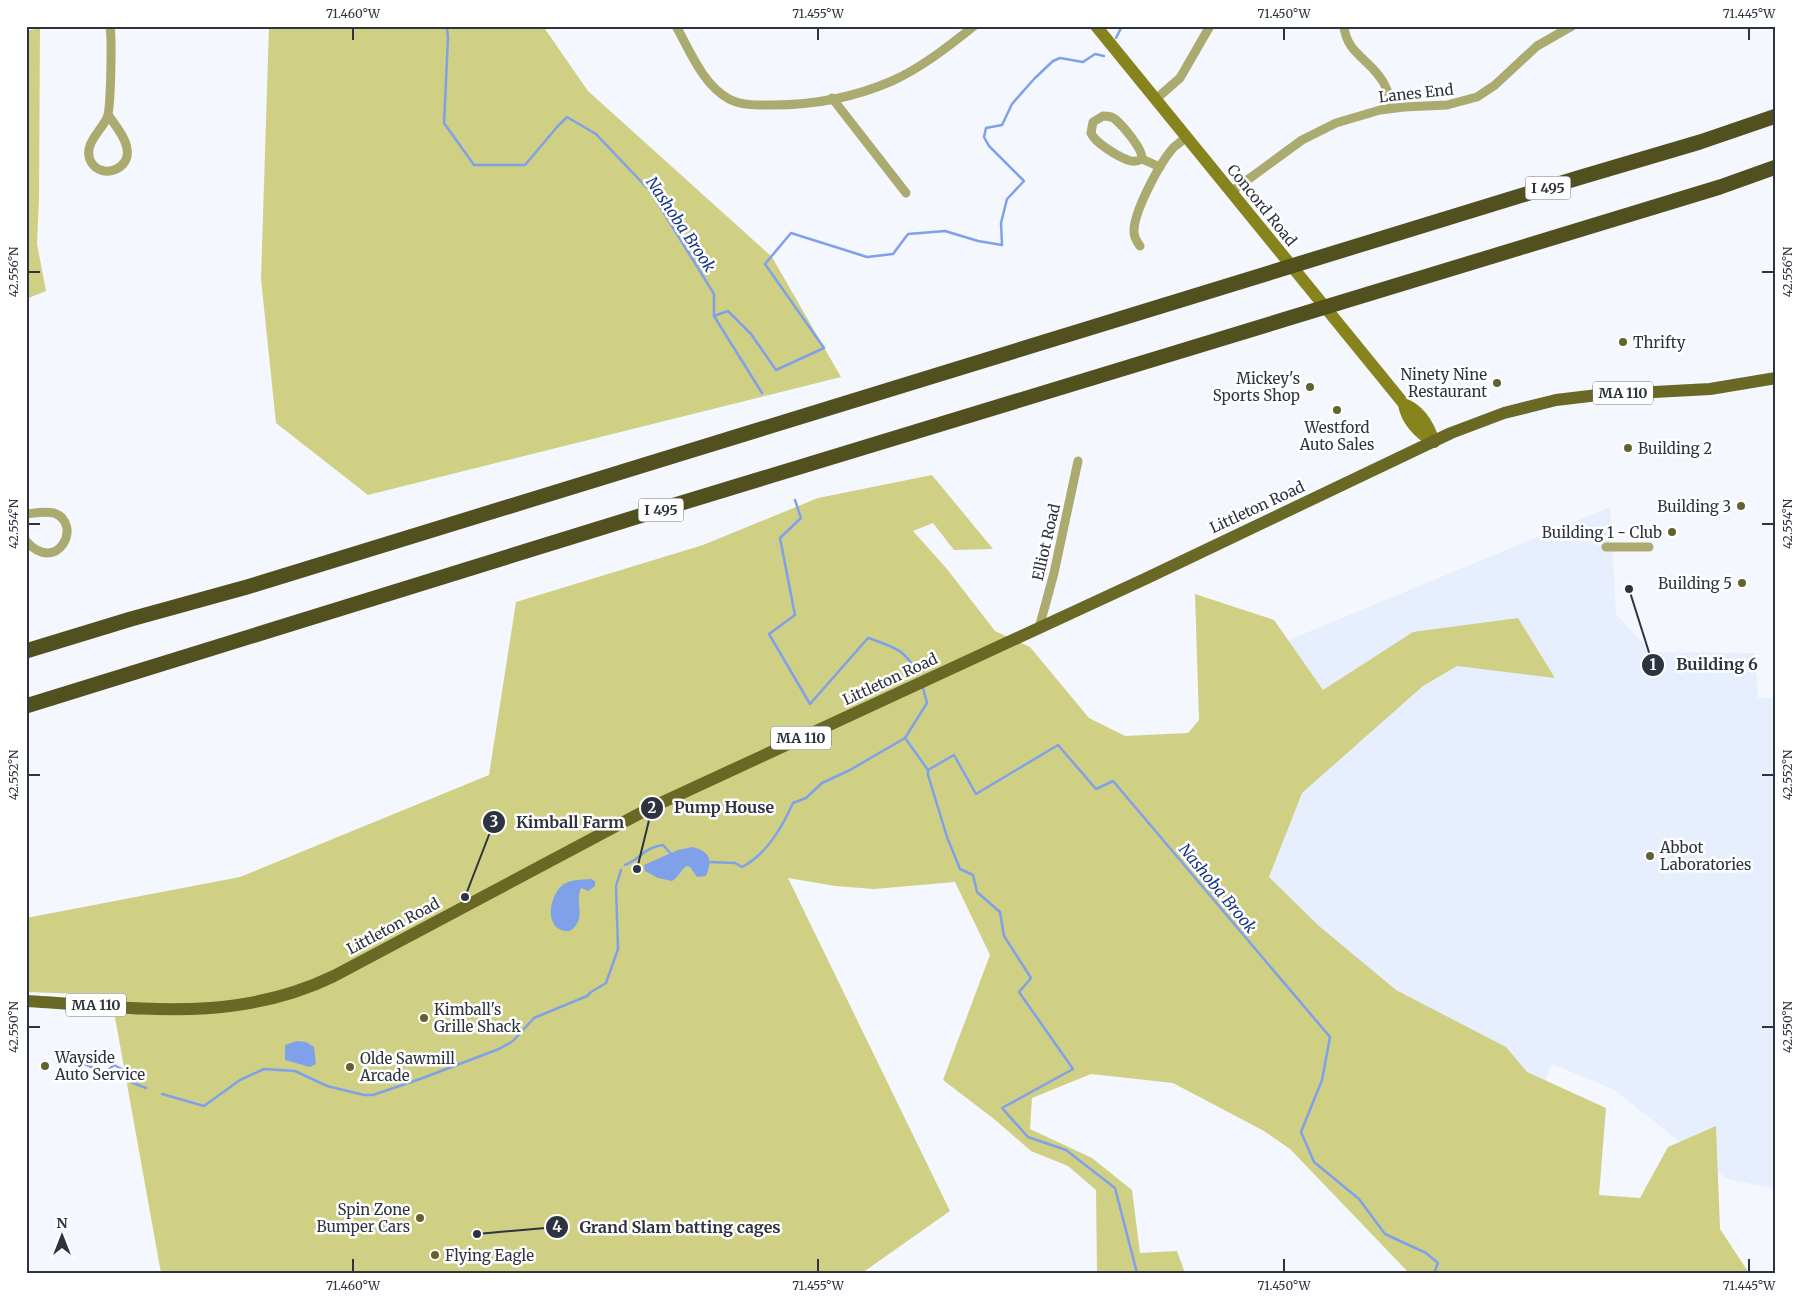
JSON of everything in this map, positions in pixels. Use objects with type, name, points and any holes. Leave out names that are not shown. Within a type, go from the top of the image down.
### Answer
[{"type":"highway","name":"I 495","points":[[26,651],[131,619],[248,587],[1700,142],[1776,116]]},
{"type":"highway","name":"I 495","points":[[26,706],[1297,315],[1720,187],[1776,167]]},
{"type":"main road","name":"Concord Road","points":[[1096,26],[1404,404],[1413,407],[1430,430],[1434,442]]},
{"type":"main road","name":"Littleton Road","points":[[26,1001],[165,1009],[205,1009],[260,1002],[309,987],[334,976],[650,808],[1039,628],[1452,433],[1504,413],[1556,400],[1607,394],[1704,390],[1776,378]]},
{"type":"street","points":[[109,116],[126,143],[128,152],[124,164],[117,169],[109,171],[101,170],[94,165],[89,154],[91,142],[109,116],[110,26]]},
{"type":"street","points":[[676,26],[711,85],[730,100],[746,104],[775,105],[802,104],[832,98],[892,80],[921,64],[974,26]]},
{"type":"street","points":[[1156,99],[1180,78],[1210,26]]},
{"type":"street","points":[[1344,26],[1346,37],[1353,50],[1384,82],[1392,108]]},
{"type":"street","name":"Lanes End","points":[[1231,192],[1312,134],[1349,119],[1392,108],[1447,105],[1476,97],[1495,85],[1537,46],[1572,26]]},
{"type":"street","points":[[832,98],[906,193]]},
{"type":"street","points":[[1142,159],[1139,148],[1114,119],[1103,116],[1093,122],[1091,133],[1095,140],[1132,161],[1142,159],[1160,168]]},
{"type":"street","points":[[1140,246],[1134,234],[1135,221],[1140,206],[1160,168],[1174,148],[1186,137]]},
{"type":"street","name":"Elliot Road","points":[[1039,628],[1054,573],[1078,461]]},
{"type":"street","points":[[26,514],[48,512],[56,515],[65,524],[67,532],[66,541],[61,548],[48,554],[35,550],[26,541]]},
{"type":"street","points":[[1606,547],[1649,547]]},
{"type":"shaded area","points":[[269,26],[543,26],[588,91],[772,257],[841,377],[368,495],[276,423],[261,279]]},
{"type":"shaded area","points":[[40,28],[37,244],[46,291],[26,299],[26,31]]},
{"type":"shaded area","points":[[932,475],[993,549],[954,550],[933,523],[913,531],[947,569],[995,631],[1030,647],[1089,718],[1125,736],[1188,733],[1199,720],[1195,594],[1274,620],[1323,690],[1413,632],[1518,618],[1555,678],[1457,666],[1423,686],[1302,793],[1269,877],[1319,926],[1396,990],[1506,1047],[1527,1072],[1606,1108],[1599,1195],[1640,1198],[1668,1147],[1716,1126],[1720,1229],[1749,1273],[1409,1273],[1290,1149],[1264,1131],[1173,1083],[1091,1074],[1032,1098],[1030,1129],[1092,1158],[1132,1190],[1140,1253],[1177,1251],[1185,1273],[1097,1273],[1096,1190],[1068,1166],[1031,1151],[994,1119],[943,1080],[990,955],[955,882],[874,889],[835,886],[788,878],[950,1211],[862,1273],[161,1273],[111,995],[26,992],[26,918],[240,877],[489,775],[516,602],[703,545],[818,498]]},
{"type":"shaded area","points":[[1610,507],[1616,614],[1651,652],[1755,653],[1758,698],[1776,698],[1776,1189],[1727,1179],[1613,1089],[1552,1064],[1539,1097],[1450,1153],[1151,750],[1209,746],[1214,671]]},
{"type":"water","points":[[693,847],[703,851],[708,857],[709,865],[706,876],[697,877],[690,867],[687,866],[672,881],[658,878],[645,871],[644,865],[646,864],[678,850]]},
{"type":"water","points":[[591,879],[595,881],[595,886],[588,891],[581,888],[579,894],[580,916],[575,926],[570,931],[561,930],[555,926],[551,912],[554,896],[559,889],[567,882]]},
{"type":"water","points":[[297,1041],[306,1042],[314,1047],[316,1064],[310,1067],[285,1060],[285,1045]]},
{"type":"waterway","name":"Nashoba Brook","points":[[447,26],[444,123],[474,165],[525,165],[567,117],[596,134],[651,192],[714,294],[714,316],[762,393]]},
{"type":"waterway","points":[[1116,38],[1122,26]]},
{"type":"waterway","points":[[714,316],[728,311],[751,334],[776,370],[824,348],[765,264],[791,233],[867,257],[893,254],[908,234],[945,231],[978,241],[1002,245],[1001,223],[1007,199],[1024,181],[989,146],[984,137],[986,128],[1002,125],[1012,104],[1053,61],[1060,58],[1083,62],[1095,54],[1104,56]]},
{"type":"waterway","name":"Nashoba Brook","points":[[795,500],[801,518],[780,538],[795,615],[769,634],[810,704],[868,638],[898,650],[908,659],[918,674]]},
{"type":"waterway","name":"Nashoba Brook","points":[[923,688],[927,703],[905,738],[928,770],[954,755],[976,794],[1058,745],[1096,789],[1113,781],[1330,1037],[1322,1080],[1301,1132],[1314,1162],[1359,1199],[1385,1234],[1426,1253],[1438,1263],[1434,1273]]},
{"type":"waterway","points":[[709,862],[735,863],[742,867],[751,862],[773,839],[793,803],[806,798],[822,783],[850,770],[905,738]]},
{"type":"waterway","points":[[928,770],[947,837],[960,869],[973,875],[977,892],[1000,912],[1004,936],[1031,978],[1019,992],[1073,1069],[1002,1108],[1028,1137],[1066,1150],[1115,1188],[1137,1273]]},
{"type":"waterway","points":[[625,865],[656,846],[663,845],[672,855]]},
{"type":"waterway","points":[[162,1094],[204,1106],[240,1080],[264,1069],[295,1071],[327,1086],[364,1095],[373,1095],[499,1049],[513,1041],[534,1018],[587,996],[606,983],[618,949],[616,886],[621,870]]},
{"type":"waterway","points":[[80,1062],[105,1073],[114,1065],[129,1073],[133,1083],[146,1088]]},
{"type":"place","name":"Thrifty","points":[[1623,342]]},
{"type":"place","name":"Ninety Nine Restaurant","points":[[1497,383]]},
{"type":"place","name":"Mickey's Sports Shop","points":[[1310,387]]},
{"type":"place","name":"Westford Auto Sales","points":[[1337,410]]},
{"type":"place","name":"Building 2","points":[[1628,448]]},
{"type":"place","name":"Building 3","points":[[1741,506]]},
{"type":"place","name":"Building 1 - Club","points":[[1672,532]]},
{"type":"place","name":"Building 5","points":[[1742,583]]},
{"type":"place","name":"Building 6","points":[[1629,589]]},
{"type":"place","name":"Abbot Laboratories","points":[[1650,856]]},
{"type":"place","name":"Pump House","points":[[637,869]]},
{"type":"place","name":"Kimball Farm","points":[[465,897]]},
{"type":"place","name":"Kimball's Grille Shack","points":[[424,1018]]},
{"type":"place","name":"Wayside Auto Service","points":[[45,1066]]},
{"type":"place","name":"Olde Sawmill Arcade","points":[[350,1067]]},
{"type":"place","name":"Spin Zone Bumper Cars","points":[[420,1218]]},
{"type":"place","name":"Grand Slam batting cages","points":[[477,1234]]},
{"type":"place","name":"Flying Eagle","points":[[435,1255]]}]
